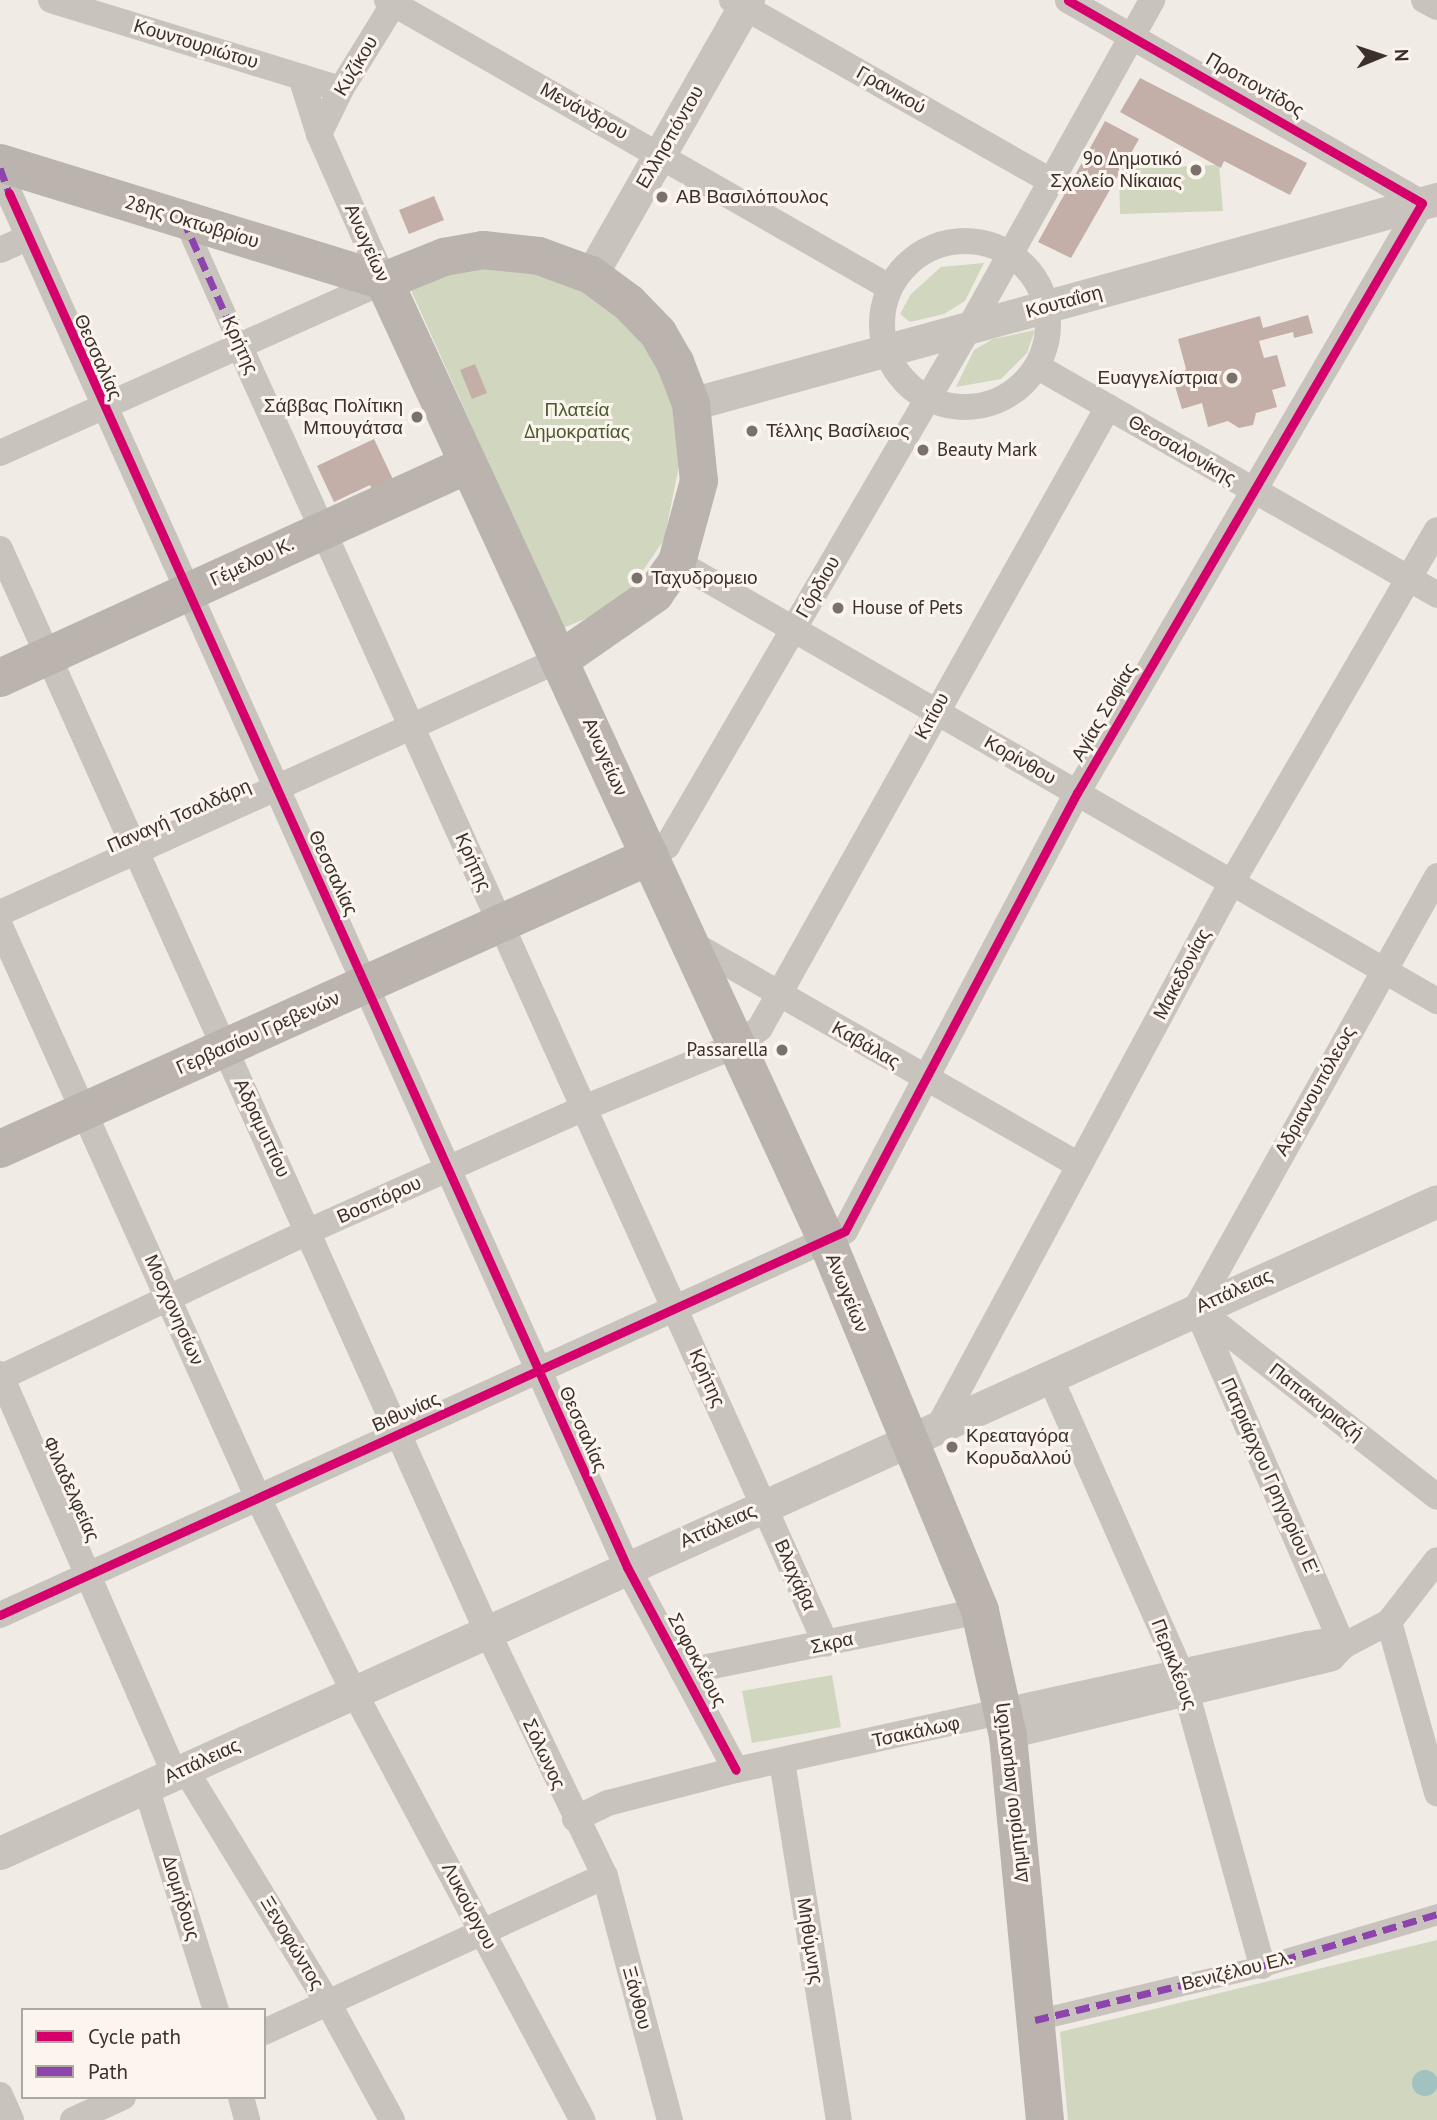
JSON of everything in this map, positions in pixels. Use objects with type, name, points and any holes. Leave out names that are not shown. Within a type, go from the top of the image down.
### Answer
[{"type":"main road","name":"28ης Οκτωβρίου","points":[[3,175],[183,219],[384,281]]},
{"type":"main road","points":[[384,281],[444,257],[494,249],[538,256],[591,275],[629,303],[658,333],[691,404],[699,481],[677,562],[655,594],[561,659]]},
{"type":"main road","name":"Ανωγείων","points":[[384,281],[467,465],[561,659],[659,851],[691,943],[749,1036],[906,1440]]},
{"type":"main road","name":"Γέμελου Κ.","points":[[0,678],[467,465]]},
{"type":"main road","name":"Γερβασίου Γρεβενών","points":[[0,1149],[659,851]]},
{"type":"main road","name":"Δημητρίου Διαμαντίδη","points":[[906,1440],[980,1611],[1006,1725],[1045,2120]]},
{"type":"street","name":"Προποντίδος","points":[[1068,0],[1430,201]]},
{"type":"street","name":"Γόρδιου","points":[[659,851],[969,328],[1152,0]]},
{"type":"street","points":[[1424,0],[1437,7]]},
{"type":"street","name":"Κυζίκου","points":[[319,134],[341,89],[392,1]]},
{"type":"street","name":"Μενάνδρου","points":[[392,1],[661,153],[889,287]]},
{"type":"street","name":"Κουντουριώτου","points":[[64,2],[341,89]]},
{"type":"street","name":"Ελλησπόντου","points":[[591,275],[661,153],[741,2]]},
{"type":"street","name":"Γρανικού","points":[[741,2],[1050,181]]},
{"type":"street","name":"Ανωγείων","points":[[301,77],[319,134],[384,281]]},
{"type":"street","name":"Θεσσαλίας","points":[[3,175],[25,239],[275,791],[366,984],[626,1567]]},
{"type":"street","name":"Κουταΐση","points":[[691,404],[1430,201]]},
{"type":"street","name":"Αγίας Σοφίας","points":[[827,1241],[845,1231],[923,1077],[1077,793],[1254,490],[1430,201]]},
{"type":"street","name":"Κρήτης","points":[[183,219],[764,1505]]},
{"type":"street","points":[[0,250],[25,239]]},
{"type":"street","points":[[984,241],[1011,250],[1032,272],[1049,306],[1048,337],[1038,367],[1012,394],[979,407],[948,406],[927,399],[900,377],[885,351],[881,320],[889,287],[917,254],[944,242],[984,241]]},
{"type":"street","points":[[0,453],[384,281]]},
{"type":"street","name":"Θεσσαλονίκης","points":[[1038,367],[1437,595]]},
{"type":"street","name":"Κιτίου","points":[[749,1036],[781,995],[935,711],[1108,407]]},
{"type":"street","name":"Μακεδονίας","points":[[940,1424],[1232,882],[1437,530]]},
{"type":"street","name":"Αδραμυττίου","points":[[0,549],[487,1631]]},
{"type":"street","name":"Κορίνθου","points":[[677,562],[1437,1001]]},
{"type":"street","name":"Παναγή Τσαλδάρη","points":[[0,913],[137,854],[561,659]]},
{"type":"street","name":"Αδριανουπόλεως","points":[[1196,1308],[1437,876]]},
{"type":"street","name":"Μοσχονησίων","points":[[0,926],[258,1498],[354,1692]]},
{"type":"street","name":"Καβάλας","points":[[691,943],[1079,1165]]},
{"type":"street","name":"Βοσπόρου","points":[[1,1377],[309,1231],[749,1036]]},
{"type":"street","name":"Αττάλειας","points":[[0,1853],[940,1424],[1437,1201]]},
{"type":"street","name":"Βιθυνίας","points":[[0,1615],[827,1241]]},
{"type":"street","name":"Παπακυριαζή","points":[[1196,1308],[1437,1497]]},
{"type":"street","name":"Πατριάρχου Γρηγορίου Ε'","points":[[1196,1308],[1343,1646]]},
{"type":"street","name":"Περικλέους","points":[[1049,1375],[1184,1684],[1262,1966]]},
{"type":"street","name":"Φιλαδελφείας","points":[[1,1377],[91,1574],[168,1776]]},
{"type":"street","name":"Βλαχάβα","points":[[764,1505],[825,1644]]},
{"type":"street","points":[[1343,1646],[1389,1622],[1437,1560]]},
{"type":"street","name":"Σοφοκλέους","points":[[626,1567],[736,1770]]},
{"type":"street","name":"Σκρα","points":[[683,1672],[980,1611]]},
{"type":"street","points":[[1389,1622],[1437,1793]]},
{"type":"street","name":"Σόλωνος","points":[[487,1631],[575,1819],[605,1876]]},
{"type":"street","name":"Τσακάλωφ","points":[[575,1819],[608,1803],[736,1770],[1006,1725],[1184,1684],[1312,1643],[1343,1646]]},
{"type":"street","name":"Λυκούργου","points":[[354,1692],[583,2120]]},
{"type":"street","name":"Μηθύμνης","points":[[782,1761],[839,2120]]},
{"type":"street","name":"Ξενοφώντος","points":[[168,1776],[328,2003],[392,2120]]},
{"type":"street","name":"Διομήδους","points":[[168,1776],[216,2008]]},
{"type":"street","points":[[266,2031],[605,1876]]},
{"type":"street","name":"Ξάνθου","points":[[605,1876],[670,2120]]},
{"type":"street","name":"Βενιζέλου Ελ.","points":[[1035,2020],[1262,1966],[1437,1914]]},
{"type":"street","points":[[0,2095],[11,2120]]},
{"type":"street","points":[[73,2120],[119,2099]]},
{"type":"street","points":[[242,2099],[247,2120]]},
{"type":"green space","points":[[1219,165],[1223,211],[1120,214],[1119,169]]},
{"type":"green space","points":[[984,263],[965,301],[944,314],[910,322],[900,314],[911,294],[941,267]]},
{"type":"green space","name":"Πλατεία Δημοκρατίας","points":[[469,265],[548,270],[618,311],[668,380],[681,456],[664,540],[619,605],[563,628],[410,288]]},
{"type":"green space","points":[[1035,330],[1027,353],[1001,379],[956,387],[974,350],[993,339]]},
{"type":"green space","points":[[832,1675],[841,1727],[752,1743],[742,1691]]},
{"type":"green space","points":[[1437,1940],[1437,2120],[1068,2120],[1060,2032]]},
{"type":"water","points":[[1425,2070],[1434,2074],[1438,2083],[1434,2092],[1425,2096],[1416,2092],[1412,2083],[1416,2074]]},
{"type":"building","points":[[1140,78],[1307,163],[1290,195],[1224,161],[1221,168],[1120,112]]},
{"type":"building","points":[[1105,121],[1139,139],[1071,258],[1038,242]]},
{"type":"building","points":[[434,196],[444,220],[409,234],[399,210]]},
{"type":"building","name":"Ευαγγελίστρια","points":[[1308,315],[1313,333],[1294,338],[1293,332],[1259,341],[1264,358],[1277,355],[1286,386],[1272,390],[1277,407],[1256,413],[1253,425],[1239,428],[1228,421],[1208,427],[1202,403],[1182,409],[1175,386],[1186,369],[1178,339],[1260,316],[1263,328]]},
{"type":"building","points":[[475,364],[487,393],[472,399],[460,370]]},
{"type":"building","points":[[374,439],[399,492],[378,502],[370,485],[334,502],[317,466]]},
{"type":"marked path","points":[[0,168],[9,193]]},
{"type":"marked path","points":[[183,219],[239,345]]},
{"type":"marked path","points":[[1035,2020],[1262,1966],[1437,1914]]},
{"type":"cycle path","points":[[0,1615],[845,1231],[1077,793],[1422,203],[1068,0]]},
{"type":"cycle path","points":[[9,193],[627,1567],[736,1770]]},
{"type":"place","name":"9o Δημοτικό Σχολείο Νίκαιας","points":[[1196,170]]},
{"type":"place","name":"ΑΒ Βασιλόπουλος","points":[[662,197]]},
{"type":"place","name":"Ευαγγελίστρια","points":[[1232,378]]},
{"type":"place","name":"Σάββας Πολίτικη Μπουγάτσα","points":[[417,417]]},
{"type":"place","name":"Τέλλης Βασίλειος","points":[[752,431]]},
{"type":"place","name":"Beauty Mark","points":[[923,450]]},
{"type":"place","name":"Ταχυδρομειο","points":[[637,578]]},
{"type":"place","name":"House of Pets","points":[[838,608]]},
{"type":"place","name":"Passarella","points":[[782,1050]]},
{"type":"place","name":"Κρεαταγόρα Κορυδαλλού","points":[[952,1447]]}]
